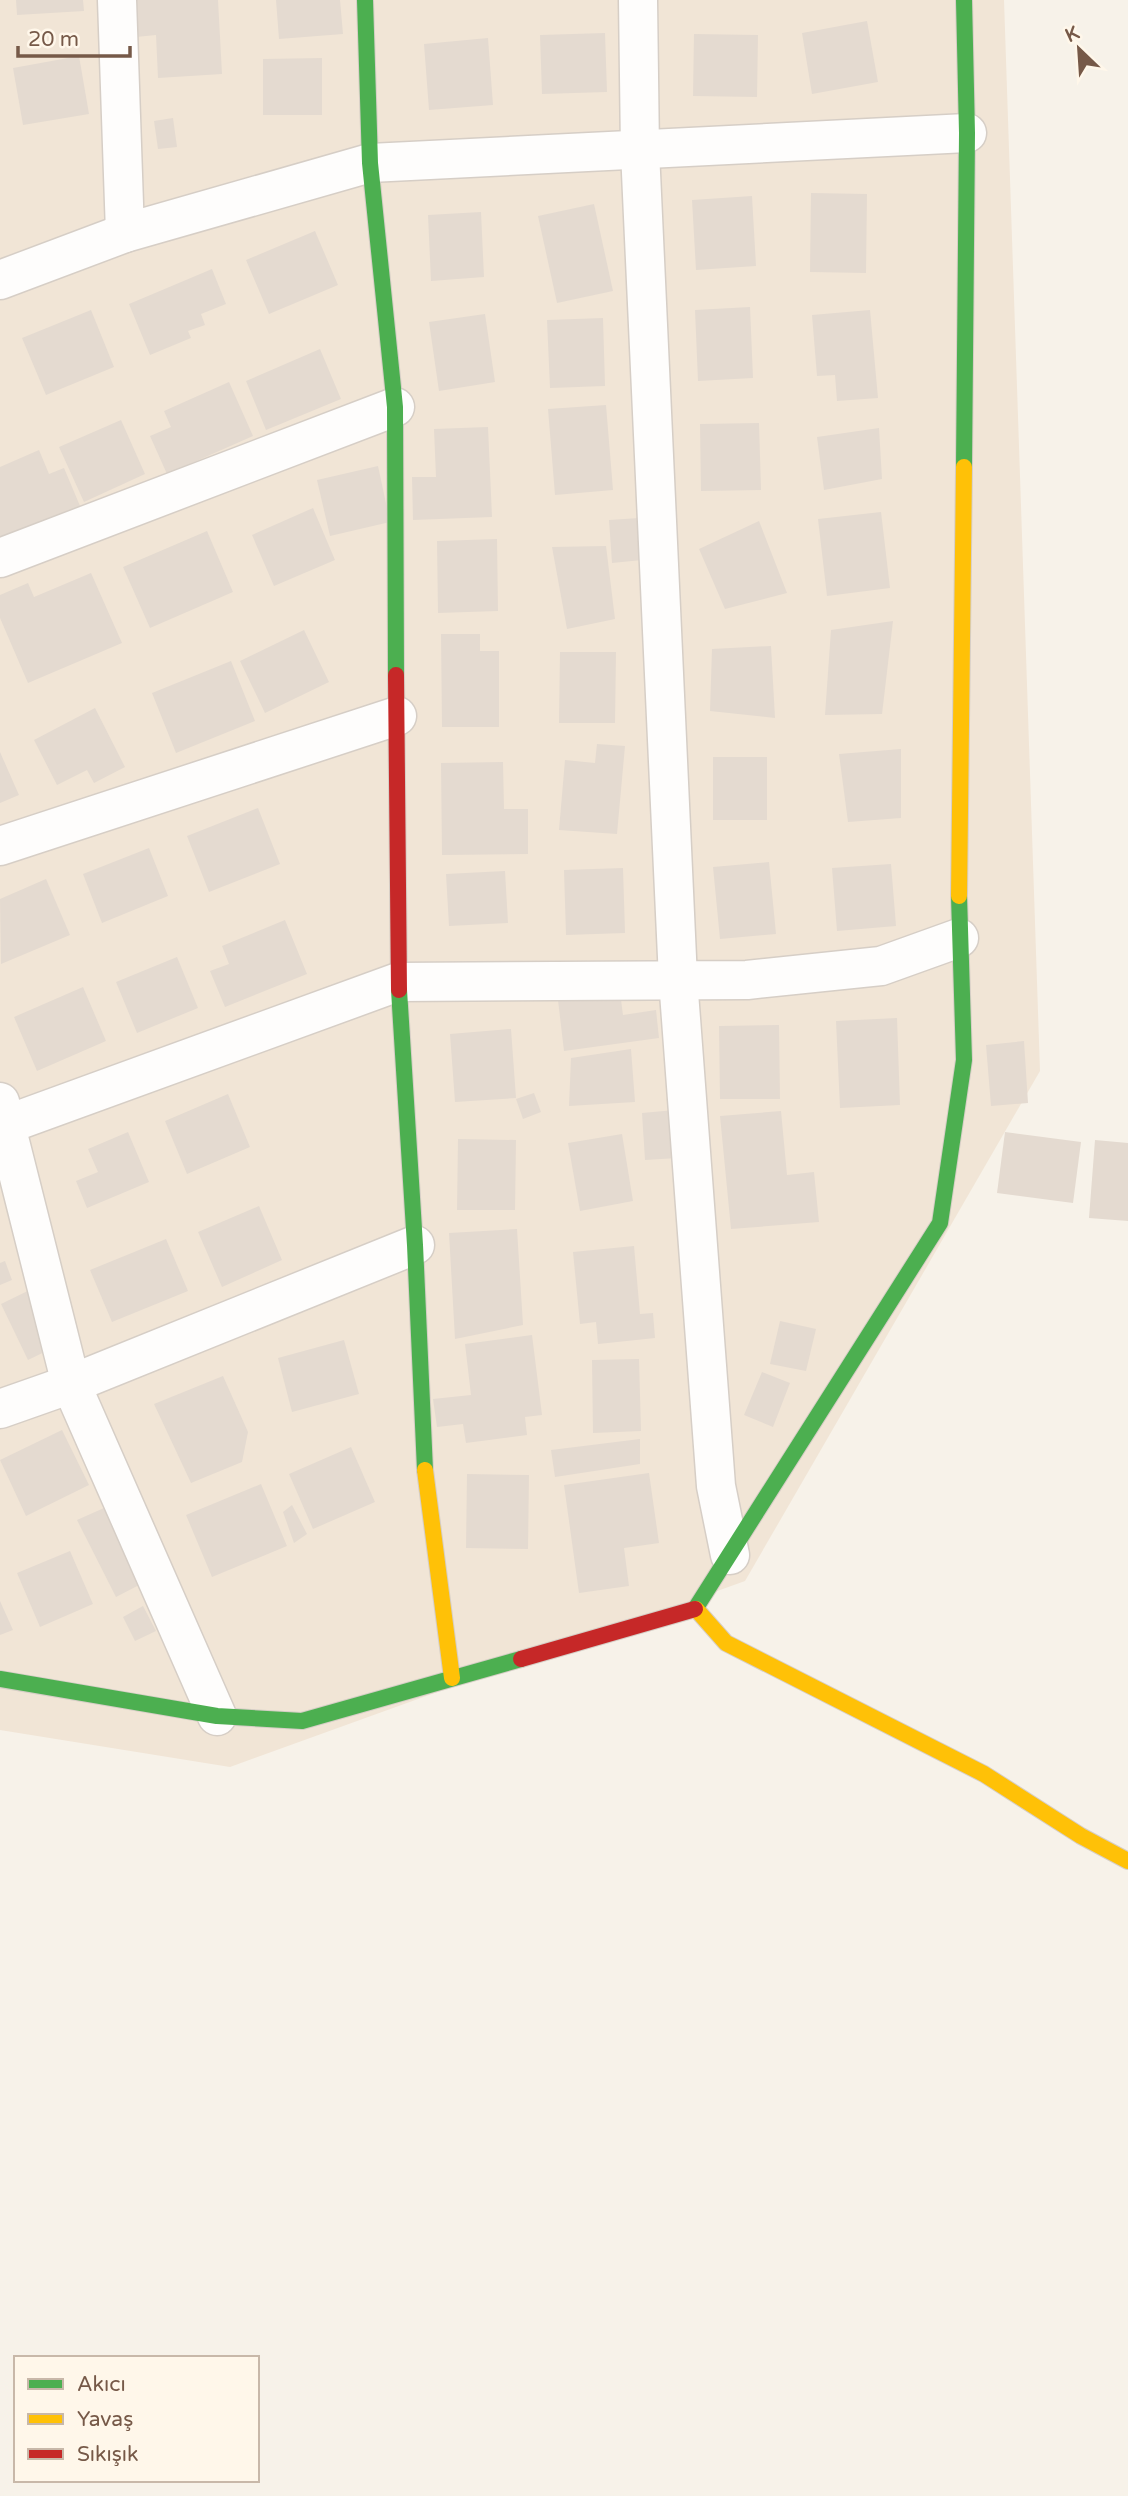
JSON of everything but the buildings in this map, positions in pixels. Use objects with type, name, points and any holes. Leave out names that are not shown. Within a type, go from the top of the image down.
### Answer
[{"type":"street","points":[[117,0],[125,233]]},
{"type":"street","points":[[365,0],[370,163],[395,407],[398,982],[415,1245],[424,1455],[452,1678]]},
{"type":"street","points":[[638,0],[640,150],[678,979],[716,1486],[730,1555]]},
{"type":"street","points":[[0,1679],[217,1716],[302,1721],[696,1609],[940,1223],[964,1060],[959,938],[967,133],[964,0]]},
{"type":"street","points":[[0,280],[125,233],[370,163],[967,133]]},
{"type":"street","points":[[0,558],[395,407]]},
{"type":"street","points":[[0,846],[397,716]]},
{"type":"street","points":[[217,1716],[71,1384],[2,1118],[398,982],[747,979],[881,966],[959,938]]},
{"type":"street","points":[[0,1409],[71,1384],[415,1245]]},
{"type":"street","points":[[696,1609],[726,1643],[984,1774],[1081,1836],[1128,1861]]},
{"type":"shaded area","points":[[0,0],[1004,0],[1040,1071],[745,1581],[230,1767],[0,1730]]},
{"type":"traffic: fast","points":[[365,0],[370,163],[395,407],[396,675]]},
{"type":"traffic: fast","points":[[964,0],[967,133],[964,467]]},
{"type":"traffic: fast","points":[[695,1609],[940,1223],[964,1060],[959,896]]},
{"type":"traffic: fast","points":[[399,990],[415,1245],[425,1470]]},
{"type":"traffic: fast","points":[[0,1679],[217,1716],[302,1721],[521,1659]]},
{"type":"traffic: slow","points":[[959,896],[964,467]]},
{"type":"traffic: slow","points":[[425,1470],[452,1678]]},
{"type":"traffic: slow","points":[[696,1609],[726,1643],[984,1774],[1081,1836],[1128,1861]]},
{"type":"traffic: jam","points":[[396,675],[399,990]]},
{"type":"traffic: jam","points":[[521,1659],[695,1609]]}]
